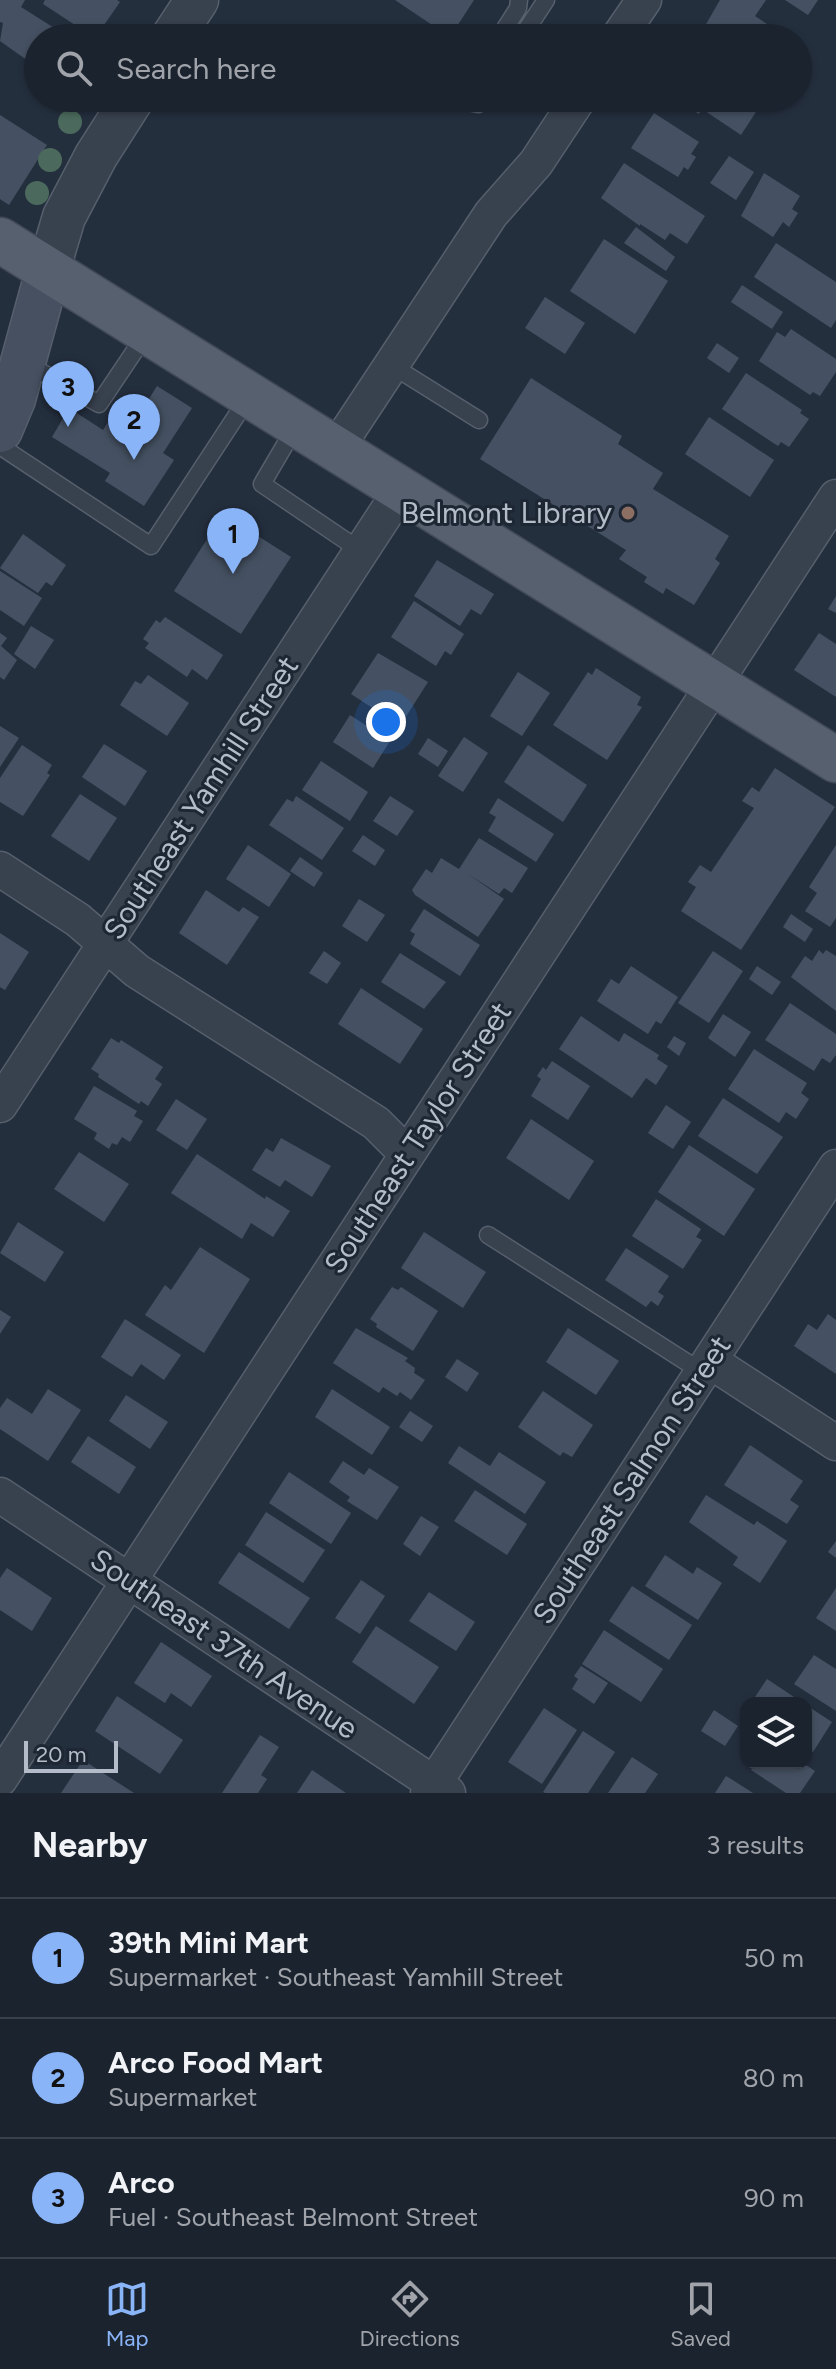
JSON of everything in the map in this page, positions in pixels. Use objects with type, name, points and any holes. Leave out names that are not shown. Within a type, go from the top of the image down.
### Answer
[{"type":"main road","points":[[0,240],[836,760]]},
{"type":"main road","points":[[0,430],[13,378],[48,271]]},
{"type":"street","points":[[181,24],[197,0]]},
{"type":"street","points":[[628,24],[644,0]]},
{"type":"street","points":[[48,271],[64,217],[96,156],[124,112]]},
{"type":"street","points":[[336,449],[491,214],[536,163],[570,112]]},
{"type":"street","name":"Southeast Yamhill Street","points":[[0,1105],[401,490]]},
{"type":"street","name":"Southeast Taylor Street","points":[[0,1779],[836,497]]},
{"type":"street","points":[[0,869],[78,920],[137,971],[376,1123],[407,1154]]},
{"type":"street","name":"Southeast Salmon Street","points":[[436,1790],[836,1167]]},
{"type":"street","points":[[706,1366],[836,1443]]},
{"type":"street","name":"Southeast 37th Avenue","points":[[0,1495],[130,1580],[436,1790]]},
{"type":"lane","points":[[508,24],[518,8],[519,0]]},
{"type":"lane","points":[[530,24],[546,0]]},
{"type":"lane","points":[[13,378],[99,404],[147,332]]},
{"type":"lane","points":[[391,365],[479,420]]},
{"type":"lane","points":[[0,446],[151,546],[249,395]]},
{"type":"lane","points":[[297,425],[262,484],[361,551]]},
{"type":"lane","points":[[488,1235],[706,1366]]},
{"type":"building","points":[[0,0],[25,0],[21,7],[48,24],[24,24],[24,58],[0,41],[3,23],[0,22]]},
{"type":"building","points":[[45,0],[120,2],[105,24],[74,24],[43,4]]},
{"type":"building","points":[[395,0],[474,0],[458,24],[431,24]]},
{"type":"building","points":[[720,0],[766,0],[755,16],[767,24],[706,24]]},
{"type":"building","points":[[785,0],[818,0],[808,15]]},
{"type":"building","points":[[706,112],[756,112],[741,135]]},
{"type":"building","points":[[654,113],[699,142],[691,154],[696,157],[688,170],[684,167],[678,177],[631,148]]},
{"type":"building","points":[[0,115],[47,145],[9,205],[0,199]]},
{"type":"building","points":[[729,156],[754,172],[736,200],[710,183]]},
{"type":"building","points":[[624,163],[705,216],[687,244],[670,233],[665,240],[601,198]]},
{"type":"building","points":[[764,173],[800,196],[792,209],[798,213],[789,227],[783,222],[773,237],[741,216]]},
{"type":"building","points":[[636,227],[675,257],[666,271],[624,243]]},
{"type":"building","points":[[604,239],[668,281],[635,334],[570,291]]},
{"type":"building","points":[[776,243],[836,282],[836,320],[831,328],[754,277]]},
{"type":"building","points":[[742,285],[783,312],[772,329],[731,302]]},
{"type":"building","points":[[545,297],[585,323],[565,354],[525,328]]},
{"type":"building","points":[[791,329],[836,359],[836,372],[820,396],[813,392],[810,395],[759,361],[777,332],[785,337]]},
{"type":"building","points":[[717,343],[739,358],[729,373],[707,358]]},
{"type":"building","points":[[746,373],[802,410],[800,413],[809,419],[789,447],[781,442],[778,446],[722,409]]},
{"type":"building","name":"Belmont Library","points":[[531,378],[622,436],[618,444],[663,473],[653,489],[729,536],[715,559],[720,563],[694,605],[666,588],[663,594],[644,582],[647,577],[619,559],[626,550],[480,459]]},
{"type":"building","points":[[157,386],[192,408],[163,453],[174,460],[144,506],[105,481],[110,473],[52,437],[69,408],[103,430],[113,414],[132,426]]},
{"type":"building","points":[[709,417],[774,460],[750,497],[685,454]]},
{"type":"building","points":[[223,514],[291,557],[241,634],[174,591]]},
{"type":"building","points":[[23,534],[66,565],[52,586],[46,582],[38,593],[0,568]]},
{"type":"building","points":[[437,560],[494,594],[481,615],[471,609],[460,626],[414,596]]},
{"type":"building","points":[[0,571],[42,598],[24,626],[0,610]]},
{"type":"building","points":[[836,596],[836,613],[828,609]]},
{"type":"building","points":[[414,601],[464,634],[451,655],[445,651],[436,666],[391,637]]},
{"type":"building","points":[[165,617],[223,655],[207,680],[192,669],[187,677],[145,648],[149,643],[143,639],[156,620],[160,623]]},
{"type":"building","points":[[31,626],[54,640],[35,669],[14,654]]},
{"type":"building","points":[[0,633],[7,638],[1,646],[17,660],[4,680],[0,677]]},
{"type":"building","points":[[819,633],[836,644],[836,697],[794,670]]},
{"type":"building","points":[[378,653],[428,682],[400,726],[351,694]]},
{"type":"building","points":[[596,668],[641,697],[637,705],[642,707],[607,760],[553,725],[588,672],[592,675]]},
{"type":"building","points":[[518,672],[550,693],[522,736],[490,716]]},
{"type":"building","points":[[148,675],[189,703],[167,736],[120,705],[135,681],[141,684]]},
{"type":"building","points":[[350,715],[390,741],[373,768],[333,742]]},
{"type":"building","points":[[0,726],[19,738],[0,767]]},
{"type":"building","points":[[464,737],[488,753],[463,792],[438,776]]},
{"type":"building","points":[[428,738],[448,751],[438,767],[418,754]]},
{"type":"building","points":[[104,744],[147,771],[125,806],[82,777]]},
{"type":"building","points":[[22,745],[52,765],[47,773],[50,775],[23,816],[0,802],[0,778]]},
{"type":"building","points":[[528,745],[587,785],[563,822],[504,782]]},
{"type":"building","points":[[321,761],[368,792],[350,821],[302,790]]},
{"type":"building","points":[[775,768],[835,807],[741,950],[681,911],[696,887],[688,882],[700,865],[711,872],[754,808],[742,801],[752,787],[759,792]]},
{"type":"building","points":[[80,794],[117,818],[89,861],[51,836]]},
{"type":"building","points":[[296,796],[344,828],[322,860],[269,825],[287,799],[293,802]]},
{"type":"building","points":[[390,796],[414,811],[397,836],[373,821]]},
{"type":"building","points":[[498,798],[554,834],[536,862],[488,831],[496,817],[489,813]]},
{"type":"building","points":[[363,835],[385,850],[375,866],[352,851]]},
{"type":"building","points":[[479,838],[528,868],[512,893],[504,888],[499,894],[468,874],[504,899],[478,937],[412,890],[426,869],[432,873],[441,858],[459,869]]},
{"type":"building","points":[[248,845],[291,874],[269,907],[226,879]]},
{"type":"building","points":[[836,845],[836,918],[830,927],[805,911],[817,893],[809,887]]},
{"type":"building","points":[[300,857],[323,873],[314,887],[290,871]]},
{"type":"building","points":[[206,890],[239,912],[243,907],[259,917],[227,965],[179,933]]},
{"type":"building","points":[[359,899],[385,915],[367,942],[342,926]]},
{"type":"building","points":[[424,909],[480,945],[460,976],[410,944],[415,934],[410,931]]},
{"type":"building","points":[[791,914],[813,929],[805,942],[783,927]]},
{"type":"building","points":[[0,933],[29,952],[5,990],[0,987]]},
{"type":"building","points":[[819,950],[823,954],[826,950],[836,956],[836,1011],[791,977],[805,956],[812,961]]},
{"type":"building","points":[[324,951],[341,963],[327,984],[309,973]]},
{"type":"building","points":[[713,951],[743,971],[709,1023],[678,1003]]},
{"type":"building","points":[[400,953],[446,982],[424,1009],[381,982]]},
{"type":"building","points":[[631,966],[678,997],[661,1024],[656,1021],[648,1034],[597,1001],[611,979],[619,984]]},
{"type":"building","points":[[757,966],[781,982],[772,995],[749,979]]},
{"type":"building","points":[[361,988],[423,1029],[400,1064],[338,1024]]},
{"type":"building","points":[[790,1003],[836,1034],[836,1055],[830,1063],[822,1058],[814,1071],[765,1040]]},
{"type":"building","points":[[723,1014],[751,1032],[735,1057],[708,1038]]},
{"type":"building","points":[[581,1016],[619,1042],[624,1033],[659,1055],[657,1059],[668,1066],[656,1085],[646,1078],[632,1098],[559,1049]]},
{"type":"building","points":[[674,1036],[686,1043],[679,1056],[667,1047]]},
{"type":"building","points":[[111,1038],[119,1043],[121,1040],[163,1067],[155,1079],[162,1084],[148,1106],[141,1101],[139,1104],[91,1069]]},
{"type":"building","points":[[754,1049],[807,1083],[801,1093],[809,1099],[796,1119],[786,1112],[779,1123],[728,1089]]},
{"type":"building","points":[[552,1061],[590,1086],[568,1120],[531,1096],[541,1079],[537,1076]]},
{"type":"building","points":[[94,1086],[137,1111],[134,1116],[143,1121],[130,1142],[122,1137],[117,1145],[112,1143],[109,1149],[94,1139],[97,1133],[74,1119]]},
{"type":"building","points":[[723,1098],[783,1137],[757,1174],[698,1136]]},
{"type":"building","points":[[176,1099],[207,1119],[187,1150],[156,1130]]},
{"type":"building","points":[[666,1105],[691,1122],[673,1149],[648,1133]]},
{"type":"building","points":[[531,1119],[594,1161],[569,1200],[506,1158]]},
{"type":"building","points":[[281,1138],[331,1166],[312,1197],[285,1180],[280,1187],[252,1170],[266,1148],[273,1152]]},
{"type":"building","points":[[689,1145],[755,1189],[724,1236],[658,1192]]},
{"type":"building","points":[[79,1152],[129,1184],[104,1222],[54,1189]]},
{"type":"building","points":[[197,1154],[265,1199],[266,1196],[290,1211],[273,1237],[251,1223],[242,1239],[171,1193]]},
{"type":"building","points":[[656,1199],[701,1229],[696,1237],[702,1240],[683,1269],[632,1236]]},
{"type":"building","points":[[18,1222],[64,1252],[45,1282],[0,1253]]},
{"type":"building","points":[[424,1232],[486,1272],[463,1308],[401,1268]]},
{"type":"building","points":[[200,1247],[250,1279],[204,1353],[145,1315],[165,1285],[171,1290]]},
{"type":"building","points":[[626,1248],[669,1276],[658,1292],[664,1296],[658,1306],[651,1301],[646,1307],[605,1280]]},
{"type":"building","points":[[392,1287],[398,1290],[401,1287],[438,1311],[413,1351],[376,1327],[377,1324],[370,1319]]},
{"type":"building","points":[[0,1310],[11,1317],[0,1334]]},
{"type":"building","points":[[828,1314],[836,1320],[836,1374],[794,1346],[808,1324],[817,1330]]},
{"type":"building","points":[[125,1319],[181,1355],[164,1380],[141,1364],[132,1377],[101,1357]]},
{"type":"building","points":[[356,1328],[408,1358],[405,1361],[415,1368],[414,1373],[425,1380],[411,1400],[400,1392],[397,1396],[383,1387],[379,1393],[333,1363]]},
{"type":"building","points":[[568,1328],[619,1361],[596,1395],[546,1362]]},
{"type":"building","points":[[457,1359],[479,1373],[467,1392],[445,1377]]},
{"type":"building","points":[[48,1389],[81,1410],[48,1461],[0,1429],[0,1408],[7,1398],[32,1414]]},
{"type":"building","points":[[332,1389],[390,1427],[372,1455],[315,1417]]},
{"type":"building","points":[[543,1391],[593,1425],[572,1457],[563,1452],[560,1456],[518,1427]]},
{"type":"building","points":[[126,1395],[168,1422],[150,1449],[109,1421]]},
{"type":"building","points":[[410,1411],[433,1426],[422,1442],[399,1427]]},
{"type":"building","points":[[88,1436],[136,1467],[119,1494],[71,1462]]},
{"type":"building","points":[[750,1445],[803,1481],[790,1500],[799,1506],[787,1524],[724,1485]]},
{"type":"building","points":[[459,1446],[490,1466],[499,1452],[546,1482],[525,1514],[448,1463]]},
{"type":"building","points":[[343,1461],[364,1475],[369,1468],[399,1487],[377,1520],[347,1501],[350,1497],[329,1482]]},
{"type":"building","points":[[289,1472],[351,1513],[331,1544],[269,1503]]},
{"type":"building","points":[[475,1490],[527,1524],[507,1555],[454,1521]]},
{"type":"building","points":[[706,1495],[754,1525],[757,1521],[787,1541],[760,1583],[733,1565],[738,1557],[689,1522]]},
{"type":"building","points":[[266,1512],[325,1550],[303,1583],[245,1545]]},
{"type":"building","points":[[421,1516],[439,1527],[420,1556],[403,1544]]},
{"type":"building","points":[[836,1541],[836,1558],[828,1552]]},
{"type":"building","points":[[239,1552],[310,1598],[289,1629],[218,1583]]},
{"type":"building","points":[[665,1555],[693,1574],[697,1567],[722,1583],[698,1620],[645,1586]]},
{"type":"building","points":[[7,1568],[52,1598],[32,1631],[0,1610],[0,1578]]},
{"type":"building","points":[[361,1580],[385,1596],[360,1634],[335,1618]]},
{"type":"building","points":[[632,1586],[692,1625],[669,1660],[609,1621]]},
{"type":"building","points":[[836,1588],[836,1631],[816,1618]]},
{"type":"building","points":[[429,1592],[475,1622],[456,1651],[409,1621]]},
{"type":"building","points":[[376,1626],[439,1667],[414,1704],[352,1662]]},
{"type":"building","points":[[604,1630],[663,1669],[641,1702],[582,1664]]},
{"type":"building","points":[[161,1642],[212,1676],[191,1707],[171,1693],[165,1703],[134,1683]]},
{"type":"building","points":[[814,1655],[836,1669],[836,1711],[794,1684]]},
{"type":"building","points":[[581,1666],[608,1683],[594,1704],[572,1689],[578,1679],[574,1676]]},
{"type":"building","points":[[767,1679],[794,1697],[755,1697]]},
{"type":"building","points":[[117,1696],[183,1740],[160,1774],[95,1731]]},
{"type":"building","points":[[544,1708],[577,1730],[542,1784],[508,1762]]},
{"type":"building","points":[[812,1709],[832,1722],[812,1751]]},
{"type":"building","points":[[714,1710],[738,1726],[725,1746],[701,1731]]},
{"type":"building","points":[[583,1731],[615,1752],[588,1793],[543,1792]]},
{"type":"building","points":[[260,1735],[279,1747],[261,1775],[267,1779],[258,1793],[222,1793]]},
{"type":"building","points":[[632,1757],[658,1774],[645,1793],[608,1793]]},
{"type":"building","points":[[83,1760],[134,1793],[61,1793]]},
{"type":"building","points":[[312,1770],[346,1793],[297,1793]]},
{"type":"building","points":[[751,1770],[815,1771],[800,1793],[786,1793]]},
{"type":"building","points":[[726,1776],[731,1779],[753,1793],[715,1793]]},
{"type":"place","name":"Arco","points":[[68,427]]},
{"type":"place","name":"Arco Food Mart","points":[[134,460]]},
{"type":"place","name":"Belmont Library","points":[[628,513]]},
{"type":"place","name":"39th Mini Mart","points":[[233,574]]}]
